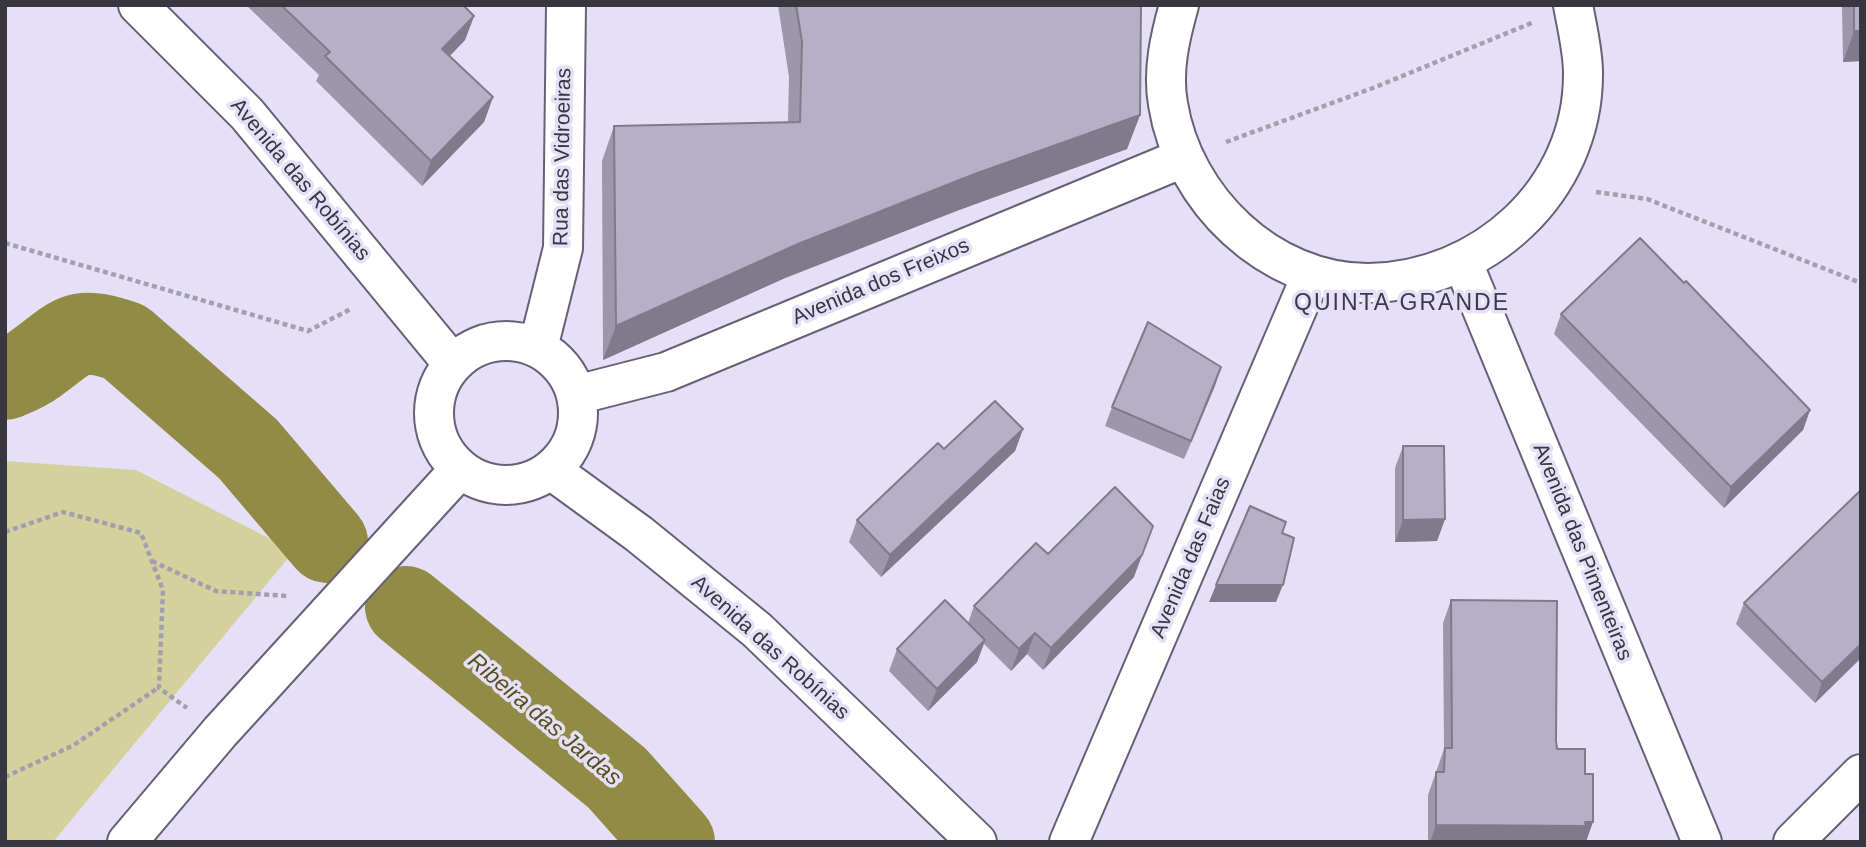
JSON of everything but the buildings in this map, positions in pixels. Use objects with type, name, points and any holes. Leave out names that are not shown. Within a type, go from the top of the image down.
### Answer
[{"type":"street","name":"Avenida das Robínias","points":[[138,5],[247,114],[453,364]]},
{"type":"street","name":"Rua das Vidroeiras","points":[[538,348],[563,248],[565,5]]},
{"type":"street","points":[[1180,5],[1168,46],[1167,103],[1183,158],[1215,210],[1262,250],[1312,274],[1366,283],[1416,279],[1463,263],[1512,231],[1550,186],[1574,132],[1583,74],[1574,6]]},
{"type":"street","name":"Avenida dos Freixos","points":[[576,395],[666,372],[1183,158]]},
{"type":"street","name":"Avenida das Pimenteiras","points":[[1463,263],[1702,842]]},
{"type":"street","name":"Avenida das Faias","points":[[1069,842],[1312,274]]},
{"type":"street","points":[[516,341],[538,348],[562,368],[576,395],[578,415],[575,436],[565,455],[551,470],[530,482],[505,486],[481,481],[460,469],[444,452],[435,430],[434,406],[441,383],[453,364],[472,350],[494,342],[516,341]]},
{"type":"street","points":[[127,842],[220,732],[460,469]]},
{"type":"street","name":"Avenida das Robínias","points":[[551,470],[639,534],[757,630],[977,842]]},
{"type":"street","points":[[1793,842],[1861,774]]},
{"type":"path","points":[[1183,158],[1373,88],[1574,6]]},
{"type":"path","points":[[1550,186],[1647,199],[1861,283]]},
{"type":"path","points":[[5,243],[308,331],[391,289]]},
{"type":"path","points":[[5,532],[63,512],[141,533],[163,590],[159,688]]},
{"type":"path","points":[[152,561],[216,591],[341,600]]},
{"type":"path","points":[[159,688],[220,732]]},
{"type":"path","points":[[5,777],[74,745],[159,688]]},
{"type":"shaded area","points":[[5,461],[136,470],[294,551],[53,842],[5,842]]},
{"type":"waterway","name":"Ribeira das Jardas","points":[[5,379],[28,369],[75,336],[95,334],[125,342],[248,449],[327,542]]},
{"type":"waterway","name":"Ribeira das Jardas","points":[[406,607],[617,778],[674,842]]},
{"type":"district","name":"QUINTA GRANDE","points":[[1402,304]]}]
